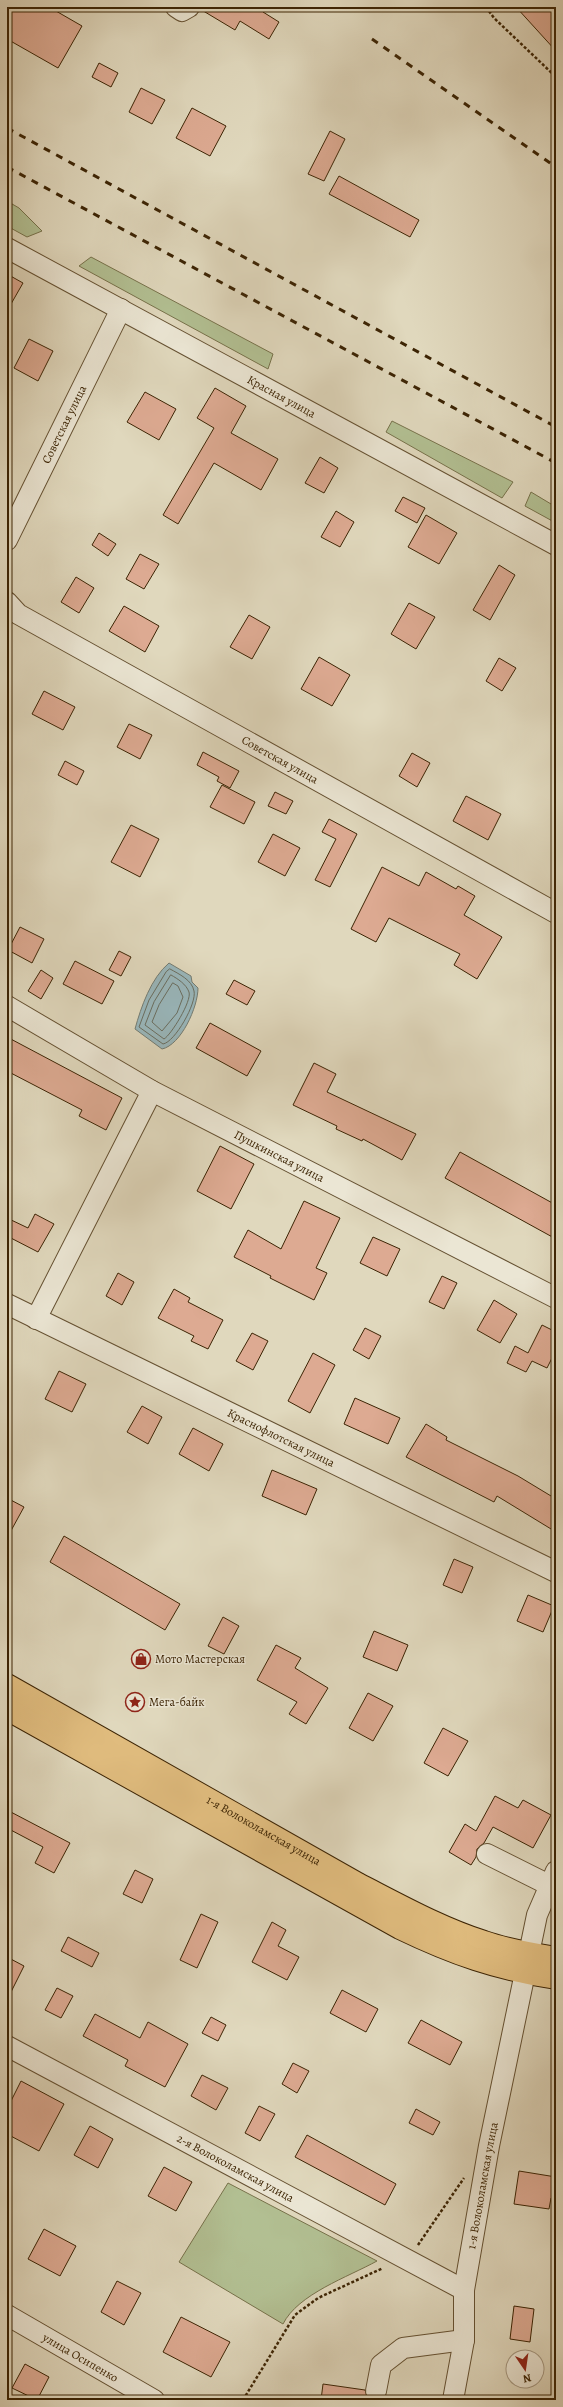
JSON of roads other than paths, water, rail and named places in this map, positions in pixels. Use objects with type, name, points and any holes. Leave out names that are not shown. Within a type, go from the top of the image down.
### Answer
[{"type":"main road","name":"1-я Волоколамская улица","points":[[7,1685],[408,1910],[446,1928],[485,1943],[556,1978]]},
{"type":"main road","name":"1-я Волоколамская улица","points":[[7,1709],[400,1928],[466,1958],[528,1963],[556,1958]]},
{"type":"street","points":[[176,7],[182,11],[189,7]]},
{"type":"street","name":"Красная улица","points":[[7,248],[556,546]]},
{"type":"street","name":"Советская улица","points":[[7,540],[121,309]]},
{"type":"street","name":"Советская улица","points":[[7,602],[18,614],[556,913]]},
{"type":"street","name":"Пушкинская улица","points":[[7,1006],[152,1091],[556,1298]]},
{"type":"street","points":[[36,1319],[152,1091]]},
{"type":"street","name":"Краснофлотская улица","points":[[7,1304],[556,1572]]},
{"type":"street","points":[[487,1854],[553,1878],[538,1914],[528,1963]]},
{"type":"street","name":"1-я Волоколамская улица","points":[[453,2400],[464,2340],[464,2290],[489,2146],[528,1963]]},
{"type":"street","name":"2-я Волоколамская улица","points":[[7,2046],[404,2260],[464,2290]]},
{"type":"street","name":"улица Осипенко","points":[[7,2315],[154,2400]]},
{"type":"street","points":[[376,2391],[381,2365],[403,2348],[464,2340]]},
{"type":"water","points":[[169,963],[191,976],[192,982],[198,988],[192,1015],[182,1033],[169,1046],[162,1049],[135,1029],[140,1012],[152,985]]},
{"type":"railway","points":[[372,39],[556,167]]},
{"type":"railway","points":[[7,128],[556,427]]},
{"type":"railway","points":[[7,167],[556,463]]},
{"type":"place","name":"Мото Мастерская","points":[[141,1659]]},
{"type":"place","name":"Мега-байк","points":[[135,1702]]}]
